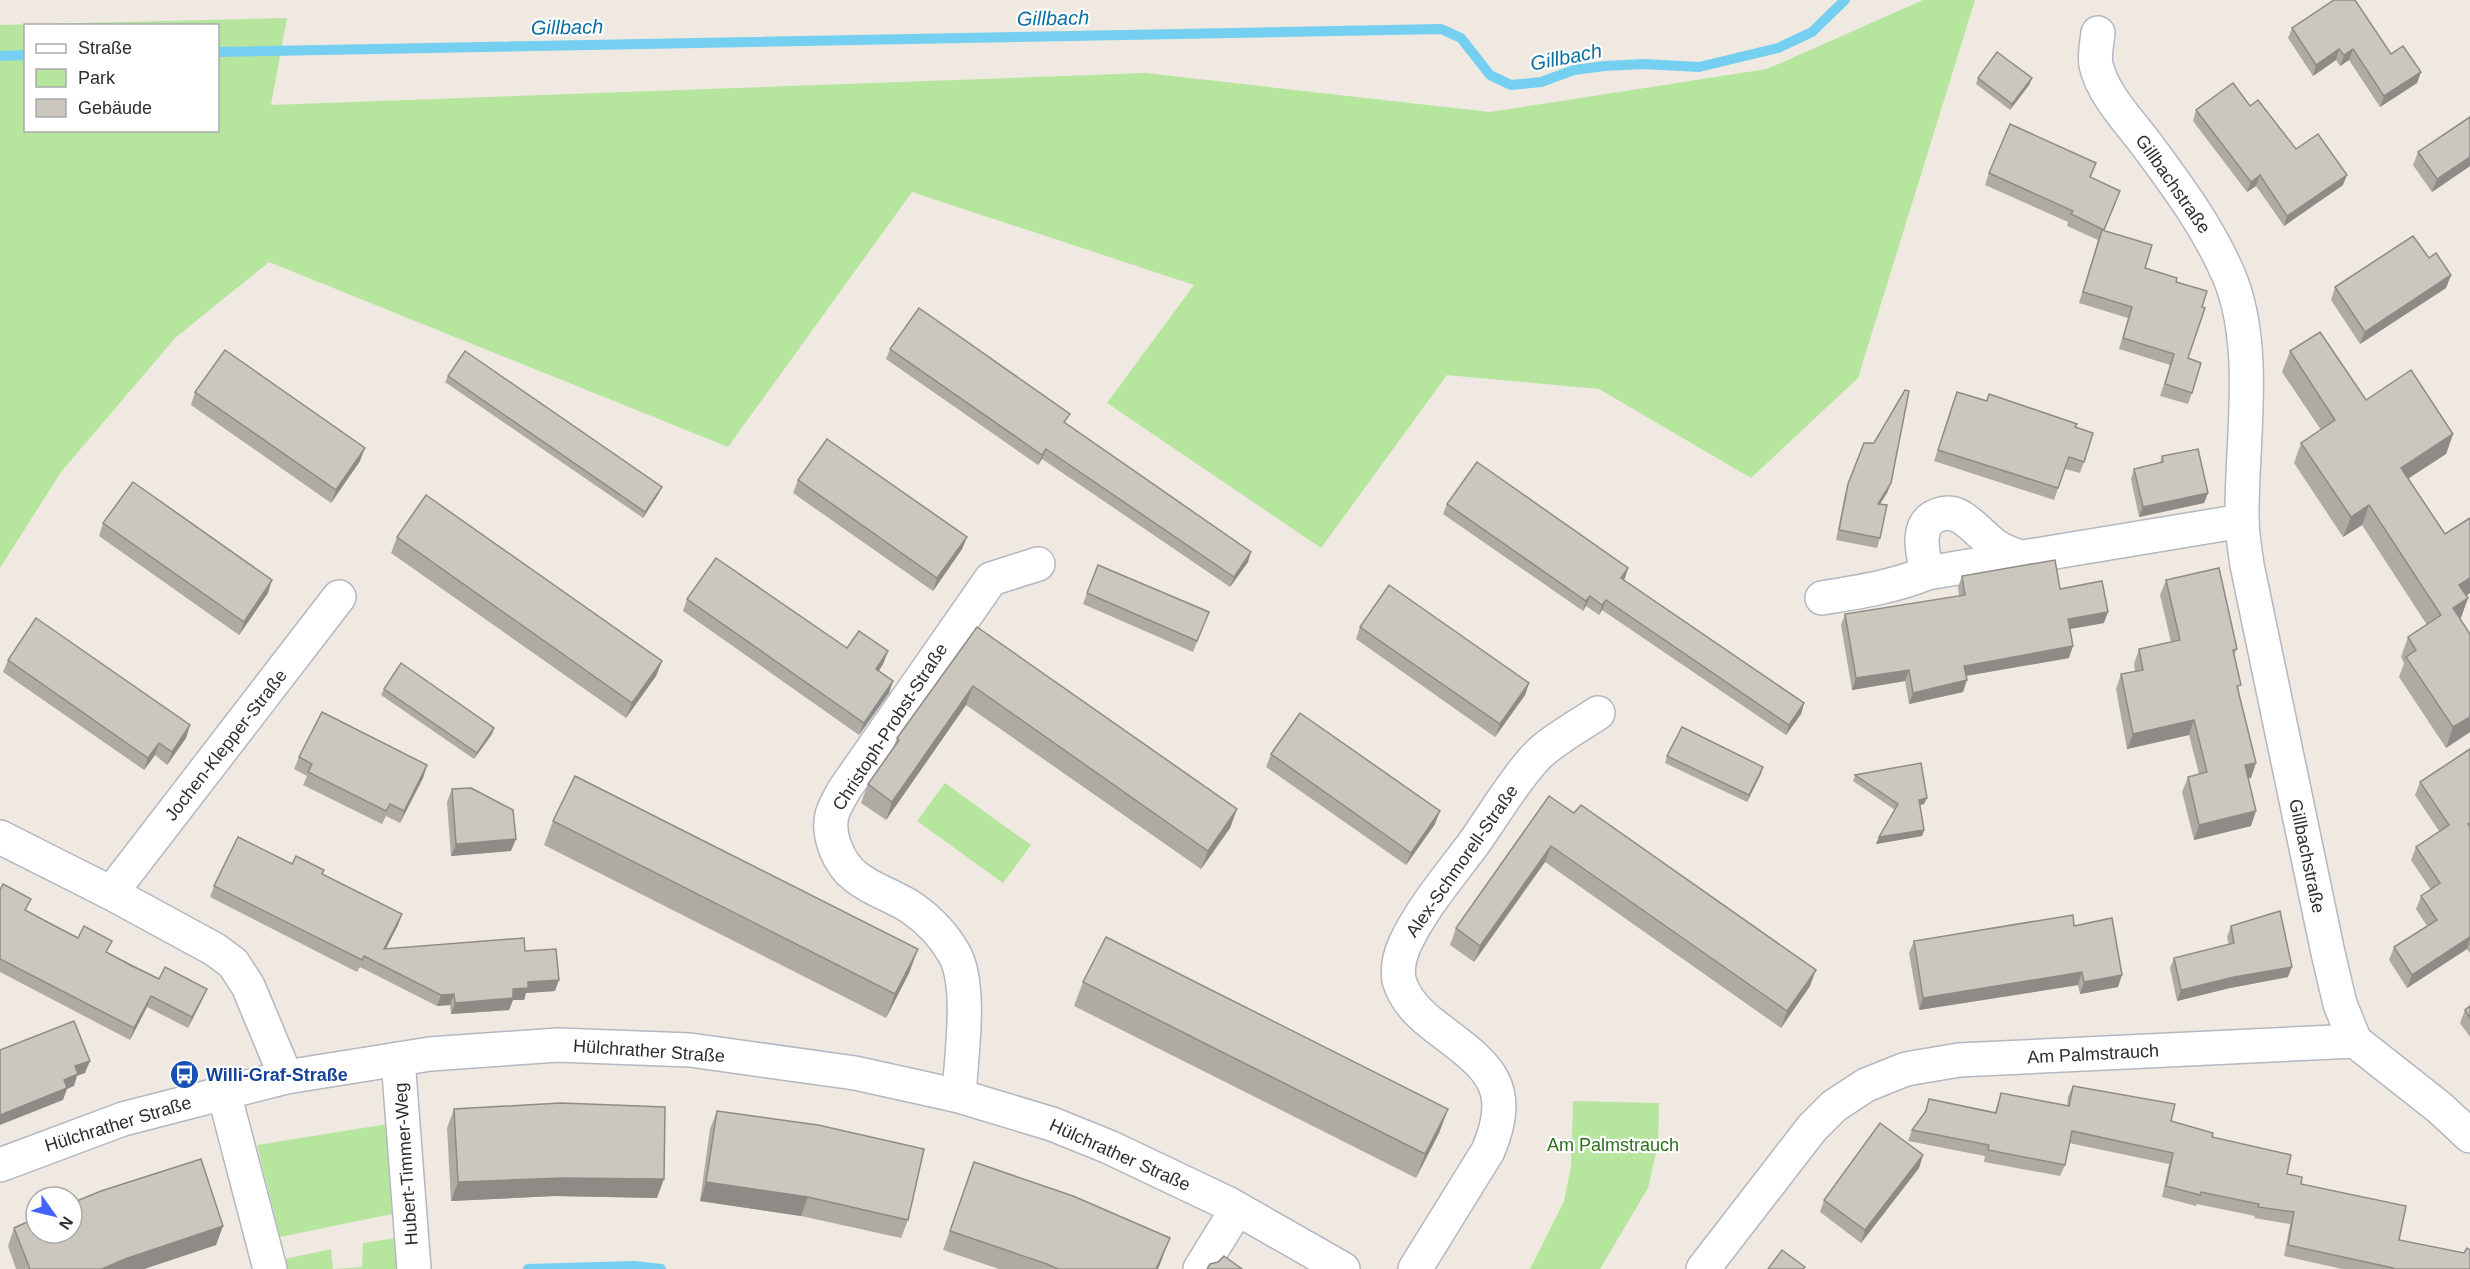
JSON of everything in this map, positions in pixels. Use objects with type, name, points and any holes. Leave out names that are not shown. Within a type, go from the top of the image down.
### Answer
[{"type":"street","name":"Gillbachstraße","points":[[2098,33],[2096,63],[2109,94],[2193,208],[2208,232],[2233,288],[2241,322],[2244,351],[2246,413],[2242,521],[2247,565],[2340,1004],[2355,1041],[2440,1108],[2470,1136]]},
{"type":"street","points":[[1927,573],[1922,552],[1923,531],[1926,523],[1932,518],[1945,513],[1959,515],[1997,546],[2023,558]]},
{"type":"street","points":[[1822,598],[1867,591],[1908,581],[1927,573],[2242,521]]},
{"type":"street","name":"Christoph-Probst-Straße","points":[[959,1096],[964,989],[961,971],[954,954],[924,918],[910,907],[857,878],[848,869],[840,858],[833,836],[833,813],[844,790],[990,579],[1038,564]]},
{"type":"street","name":"Jochen-Klepper-Straße","points":[[111,893],[339,597]]},
{"type":"street","name":"Alex-Schmorell-Straße","points":[[1415,1269],[1488,1151],[1496,1132],[1500,1103],[1495,1082],[1486,1067],[1424,1017],[1408,999],[1399,980],[1400,955],[1431,902],[1536,756],[1598,713]]},
{"type":"street","points":[[0,837],[111,893],[214,949],[233,963],[248,986],[286,1077]]},
{"type":"street","name":"Am Palmstrauch","points":[[1703,1269],[1817,1123],[1850,1095],[1866,1085],[1906,1069],[1959,1060],[2355,1041]]},
{"type":"street","name":"Hülchrather Straße","points":[[0,1165],[123,1119],[286,1077],[430,1054],[558,1045],[690,1050],[855,1073],[959,1096],[1052,1124],[1109,1147],[1237,1209],[1343,1269]]},
{"type":"street","name":"Hubert-Timmer-Weg","points":[[398,1059],[414,1269]]},
{"type":"street","points":[[224,1093],[270,1269]]},
{"type":"street","points":[[1200,1269],[1237,1209]]},
{"type":"green space","points":[[1923,0],[1975,0],[1858,378],[1751,478],[1599,389],[1447,375],[1321,548],[1107,403],[1194,285],[912,192],[728,447],[269,262],[175,338],[61,472],[0,568],[0,25],[24,24],[24,132],[219,132],[219,24],[41,24],[287,18],[271,105],[1145,73],[1490,112],[1767,69]]},
{"type":"green space","points":[[945,783],[1031,845],[1003,883],[917,821]]},
{"type":"green space","name":"Am Palmstrauch","points":[[1573,1101],[1659,1103],[1658,1144],[1648,1188],[1600,1269],[1530,1269],[1564,1201],[1571,1166]]},
{"type":"green space","points":[[388,1124],[392,1214],[280,1237],[257,1145]]},
{"type":"green space","points":[[402,1237],[398,1269],[333,1269],[362,1267],[363,1243]]},
{"type":"green space","points":[[331,1249],[333,1269],[278,1269],[276,1261]]},
{"type":"building","points":[[2334,0],[2355,0],[2391,54],[2403,46],[2421,72],[2384,96],[2353,49],[2344,55],[2339,49],[2316,65],[2292,28]]},
{"type":"building","points":[[1997,52],[2032,78],[2012,104],[1978,78]]},
{"type":"building","points":[[2233,83],[2250,106],[2258,100],[2296,149],[2318,134],[2347,175],[2287,216],[2260,175],[2251,182],[2196,110]]},
{"type":"building","points":[[2470,117],[2470,157],[2437,179],[2418,152]]},
{"type":"building","points":[[2010,124],[2096,163],[2090,177],[2120,191],[2104,230],[2071,214],[2073,211],[1989,173]]},
{"type":"building","points":[[2102,230],[2152,245],[2145,268],[2177,278],[2176,282],[2207,291],[2202,307],[2205,308],[2188,358],[2201,363],[2192,393],[2165,384],[2174,354],[2123,338],[2132,307],[2083,292]]},
{"type":"building","points":[[2413,236],[2429,258],[2436,253],[2451,275],[2365,332],[2335,287]]},
{"type":"building","points":[[919,308],[1070,414],[1064,422],[1251,552],[1234,577],[1046,449],[1042,455],[890,349]]},
{"type":"building","points":[[2320,332],[2366,400],[2411,370],[2453,434],[2401,468],[2445,534],[2470,518],[2470,578],[2459,585],[2468,598],[2453,608],[2470,634],[2470,717],[2453,727],[2406,657],[2416,650],[2408,637],[2441,615],[2369,505],[2351,517],[2301,443],[2335,420],[2290,351]]},
{"type":"building","points":[[225,350],[365,448],[336,490],[195,392]]},
{"type":"building","points":[[465,351],[662,487],[645,512],[448,376]]},
{"type":"building","points":[[1905,390],[1909,391],[1891,483],[1878,504],[1887,505],[1880,538],[1839,530],[1848,484],[1864,443],[1874,443]]},
{"type":"building","points":[[1957,392],[1987,401],[1989,394],[2077,424],[2075,427],[2093,433],[2084,462],[2069,457],[2058,488],[1938,450]]},
{"type":"building","points":[[827,439],[967,537],[937,578],[798,480]]},
{"type":"building","points":[[2198,449],[2208,493],[2143,507],[2134,469],[2163,462],[2162,456]]},
{"type":"building","points":[[1477,462],[1628,568],[1621,578],[1804,703],[1789,725],[1606,600],[1602,605],[1590,596],[1586,601],[1447,504]]},
{"type":"building","points":[[133,482],[272,580],[244,622],[103,523]]},
{"type":"building","points":[[426,495],[662,661],[632,703],[397,537]]},
{"type":"building","points":[[716,558],[847,648],[859,631],[888,651],[876,669],[893,681],[864,723],[687,599]]},
{"type":"building","points":[[2055,560],[2060,589],[2102,581],[2108,612],[2068,619],[2073,646],[1964,666],[1967,680],[1913,693],[1909,670],[1856,678],[1845,614],[1965,595],[1962,576]]},
{"type":"building","points":[[1098,565],[1209,612],[1197,641],[1087,593]]},
{"type":"building","points":[[2219,568],[2237,649],[2233,650],[2241,685],[2237,686],[2256,763],[2245,765],[2256,811],[2199,825],[2188,777],[2207,772],[2194,720],[2133,734],[2121,674],[2143,670],[2139,649],[2180,640],[2166,580]]},
{"type":"building","points":[[1389,585],[1529,683],[1500,724],[1360,627]]},
{"type":"building","points":[[36,618],[190,725],[172,752],[159,743],[148,758],[8,660]]},
{"type":"building","points":[[977,627],[1237,809],[1208,851],[973,686],[892,802],[868,784],[899,740],[897,738]]},
{"type":"building","points":[[401,663],[494,728],[477,753],[384,689]]},
{"type":"building","points":[[322,712],[427,765],[404,811],[390,804],[386,811],[308,772],[312,764],[299,757]]},
{"type":"building","points":[[1300,713],[1440,811],[1411,853],[1271,754]]},
{"type":"building","points":[[1682,727],[1763,767],[1749,795],[1667,756]]},
{"type":"building","points":[[2470,749],[2470,823],[2468,824],[2470,827],[2470,937],[2412,975],[2394,947],[2437,920],[2421,896],[2440,883],[2416,847],[2449,825],[2420,782]]},
{"type":"building","points":[[1921,763],[1927,798],[1919,800],[1924,830],[1879,837],[1898,804],[1855,775]]},
{"type":"building","points":[[575,776],[918,949],[895,994],[553,821]]},
{"type":"building","points":[[471,788],[513,810],[516,839],[456,844],[452,789]]},
{"type":"building","points":[[1549,796],[1574,813],[1581,805],[1816,970],[1787,1011],[1551,846],[1480,946],[1456,928]]},
{"type":"building","points":[[238,837],[292,864],[296,856],[324,870],[322,874],[402,914],[384,949],[524,938],[525,951],[556,949],[559,980],[528,982],[528,988],[513,989],[513,998],[455,1003],[454,994],[441,995],[364,956],[362,960],[214,886]]},
{"type":"building","points":[[3,884],[31,899],[25,910],[51,924],[78,938],[84,926],[112,941],[106,952],[132,966],[159,979],[165,967],[207,989],[192,1017],[151,996],[134,1028],[0,959],[0,890]]},
{"type":"building","points":[[2280,911],[2292,967],[2234,977],[2181,990],[2174,958],[2234,943],[2231,926]]},
{"type":"building","points":[[2073,915],[2074,926],[2112,918],[2122,975],[2084,982],[2082,972],[1923,998],[1914,941]]},
{"type":"building","points":[[1106,937],[1448,1109],[1425,1154],[1083,982]]},
{"type":"building","points":[[2470,1006],[2470,1018],[2465,1010]]},
{"type":"building","points":[[74,1021],[90,1061],[75,1066],[78,1074],[64,1080],[67,1088],[0,1115],[0,1050]]},
{"type":"building","points":[[2073,1086],[2175,1104],[2171,1121],[2213,1133],[2212,1137],[2291,1155],[2287,1174],[2302,1177],[2301,1184],[2406,1206],[2399,1240],[2464,1253],[2467,1248],[2470,1250],[2470,1269],[2392,1269],[2288,1245],[2294,1212],[2258,1207],[2259,1204],[2201,1192],[2200,1195],[2166,1186],[2173,1153],[2072,1131],[2065,1165],[1988,1150],[1989,1145],[1912,1130],[1926,1111],[1929,1099],[1996,1113],[2001,1093],[2069,1106]]},
{"type":"building","points":[[561,1103],[665,1107],[664,1179],[562,1178],[458,1182],[454,1109]]},
{"type":"building","points":[[717,1111],[818,1125],[924,1149],[908,1220],[808,1197],[706,1182]]},
{"type":"building","points":[[1880,1123],[1923,1155],[1865,1230],[1824,1200]]},
{"type":"building","points":[[201,1159],[223,1226],[102,1269],[30,1269],[14,1228],[24,1223],[24,1245],[84,1245],[84,1198]]},
{"type":"building","points":[[974,1162],[1073,1196],[1170,1238],[1156,1269],[1058,1269],[950,1231]]},
{"type":"building","points":[[1782,1250],[1805,1267],[1803,1269],[1768,1269]]},
{"type":"building","points":[[1224,1256],[1242,1269],[1207,1269],[1210,1264],[1218,1262]]},
{"type":"waterway","name":"Gillbach","points":[[219,52],[1441,29],[1461,38],[1490,75],[1511,85],[1541,82],[1574,70],[1604,66],[1644,64],[1699,67],[1778,48],[1812,32],[1845,0]]},
{"type":"waterway","name":"Gillbach","points":[[0,56],[24,55]]},
{"type":"waterway","points":[[528,1269],[634,1266],[661,1269]]},
{"type":"place","name":"Willi-Graf-Straße","points":[[185,1075]]}]
